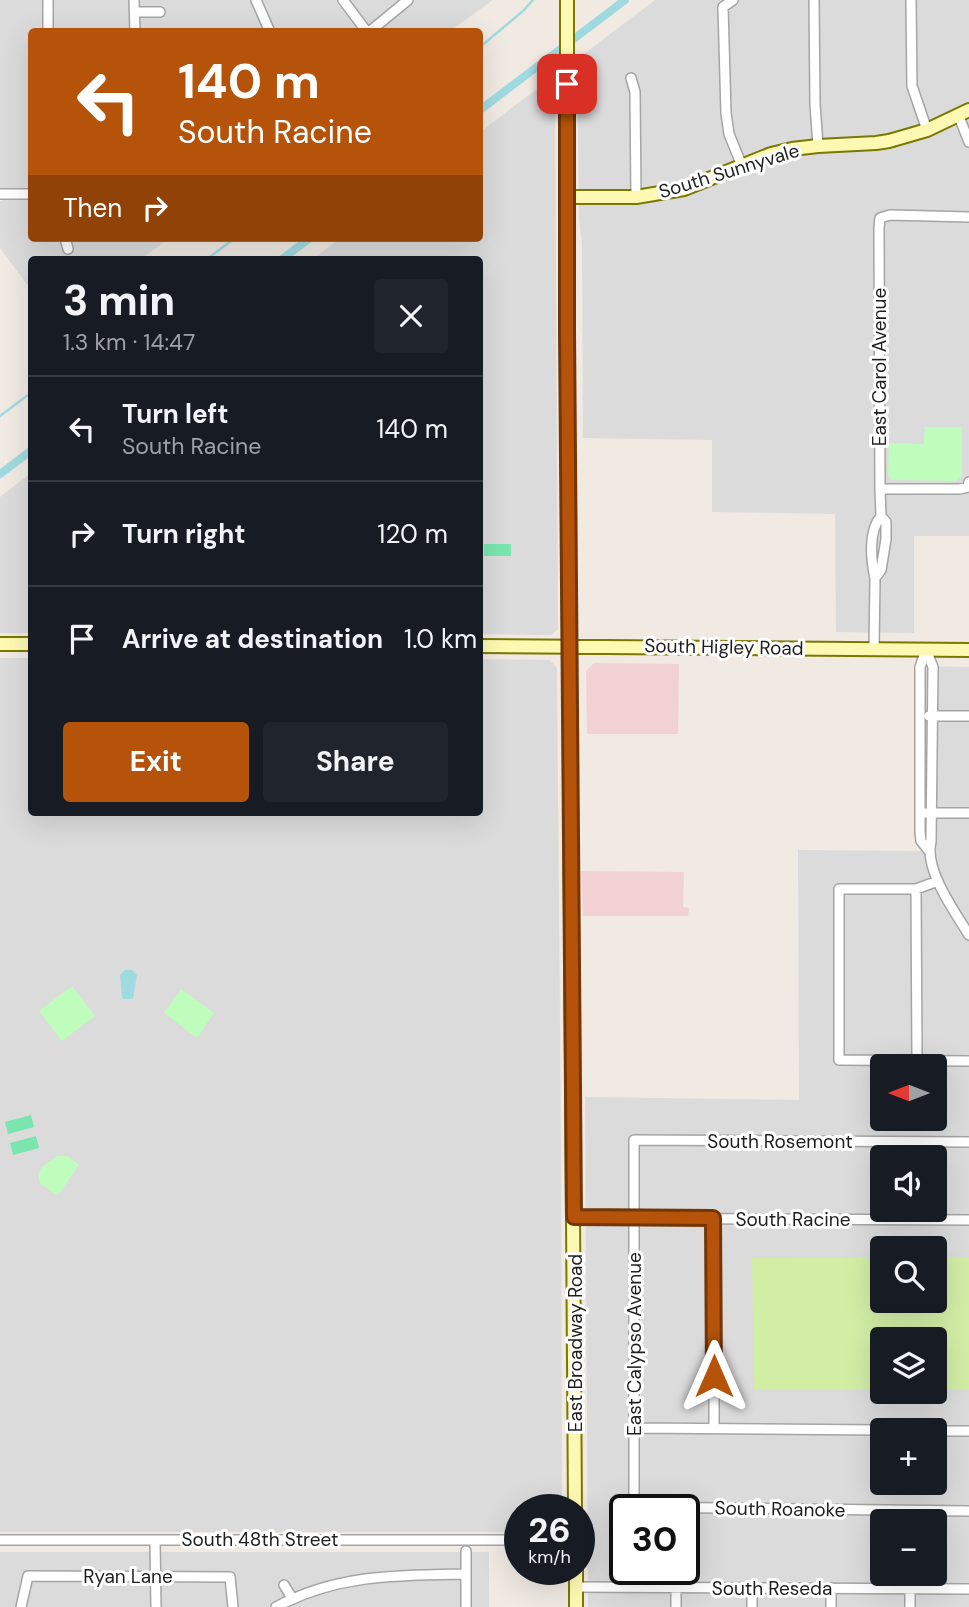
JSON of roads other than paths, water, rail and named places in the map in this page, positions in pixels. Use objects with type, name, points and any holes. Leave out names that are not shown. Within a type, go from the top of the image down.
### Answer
[{"type":"main road","name":"East Broadway Road","points":[[567,0],[575,1494]]},
{"type":"main road","name":"South Sunnyvale","points":[[567,197],[636,197],[684,189],[771,154],[818,146],[877,143],[927,130],[964,112]]},
{"type":"main road","points":[[0,644],[28,644]]},
{"type":"main road","name":"South Higley Road","points":[[483,646],[969,650]]},
{"type":"main road","points":[[576,1587],[576,1607]]},
{"type":"street","points":[[48,0],[48,28]]},
{"type":"street","points":[[134,0],[135,28]]},
{"type":"street","points":[[256,0],[268,28]]},
{"type":"street","points":[[343,0],[365,28]]},
{"type":"street","points":[[373,28],[408,0]]},
{"type":"street","points":[[733,0],[723,7],[726,113],[729,134],[742,166]]},
{"type":"street","points":[[814,0],[818,146]]},
{"type":"street","points":[[911,0],[912,86],[927,130]]},
{"type":"street","points":[[135,12],[160,12]]},
{"type":"street","points":[[631,78],[635,92],[636,197]]},
{"type":"street","points":[[964,112],[969,142]]},
{"type":"street","points":[[0,194],[28,194]]},
{"type":"street","name":"East Carol Avenue","points":[[874,649],[875,578],[881,570],[886,539],[886,522],[881,516],[880,489],[880,218],[890,215],[969,217]]},
{"type":"street","points":[[66,242],[68,249]]},
{"type":"street","points":[[880,489],[959,489],[968,484]]},
{"type":"street","points":[[926,650],[920,667],[921,841],[929,851],[938,881],[969,935]]},
{"type":"street","points":[[926,650],[933,667],[929,851]]},
{"type":"street","points":[[920,716],[969,716]]},
{"type":"street","points":[[920,814],[969,813]]},
{"type":"street","points":[[870,1060],[839,1060],[839,889],[916,889],[938,881]]},
{"type":"street","points":[[916,889],[917,1054]]},
{"type":"street","points":[[947,1061],[969,1061]]},
{"type":"street","name":"South Rosemont","points":[[634,1140],[969,1142]]},
{"type":"street","name":"East Calypso Avenue","points":[[634,1140],[634,1494]]},
{"type":"street","name":"South Racine","points":[[574,1217],[969,1220]]},
{"type":"street","points":[[713,1218],[714,1428]]},
{"type":"street","points":[[634,1428],[870,1430]]},
{"type":"street","points":[[947,1431],[969,1431]]},
{"type":"street","name":"South Roanoke","points":[[700,1508],[969,1511]]},
{"type":"street","points":[[155,1539],[156,1607]]},
{"type":"street","name":"South 48th Street","points":[[0,1541],[504,1540]]},
{"type":"street","points":[[466,1551],[466,1607]]},
{"type":"street","points":[[276,1607],[292,1598],[333,1584],[363,1578],[466,1574]]},
{"type":"street","name":"Ryan Lane","points":[[21,1607],[28,1576],[230,1577],[233,1607]]},
{"type":"street","points":[[284,1585],[292,1598]]},
{"type":"street","name":"South Reseda","points":[[576,1587],[969,1589]]},
{"type":"street","points":[[676,1588],[676,1607]]},
{"type":"street","points":[[752,1588],[752,1607]]},
{"type":"street","points":[[831,1588],[831,1607]]},
{"type":"street","points":[[910,1588],[910,1607]]},
{"type":"water","points":[[125,970],[132,970],[137,975],[133,999],[122,997],[120,975]]},
{"type":"waterway","points":[[483,44],[533,0]]},
{"type":"waterway","points":[[483,108],[625,0]]},
{"type":"waterway","points":[[211,256],[230,242]]},
{"type":"waterway","points":[[286,256],[305,242]]},
{"type":"waterway","points":[[0,416],[28,395]]},
{"type":"waterway","points":[[0,474],[28,453]]}]
